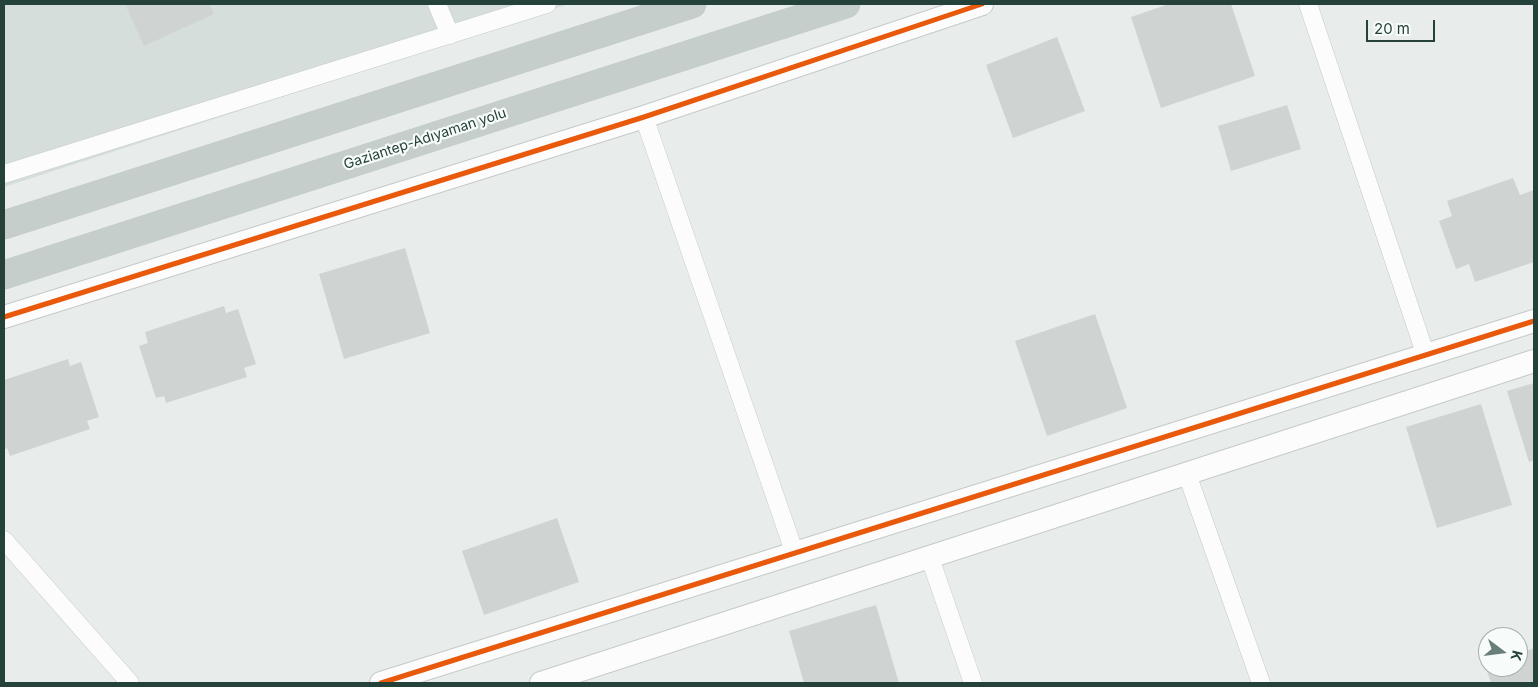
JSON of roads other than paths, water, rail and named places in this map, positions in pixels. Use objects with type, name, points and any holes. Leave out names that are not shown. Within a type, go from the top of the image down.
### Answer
[{"type":"highway","points":[[4,225],[692,4]]},
{"type":"highway","name":"Gaziantep-Adıyaman yolu","points":[[4,275],[846,4]]},
{"type":"street","points":[[437,4],[450,35]]},
{"type":"street","points":[[4,174],[548,4]]},
{"type":"street","points":[[4,317],[644,117],[982,4]]},
{"type":"street","points":[[1308,4],[1426,356]]},
{"type":"street","points":[[644,117],[795,554]]},
{"type":"street","points":[[382,683],[1534,321]]},
{"type":"street","points":[[541,683],[1534,362]]},
{"type":"street","points":[[1187,474],[1261,683]]},
{"type":"street","points":[[4,540],[130,683]]},
{"type":"street","points":[[930,558],[972,683]]}]
